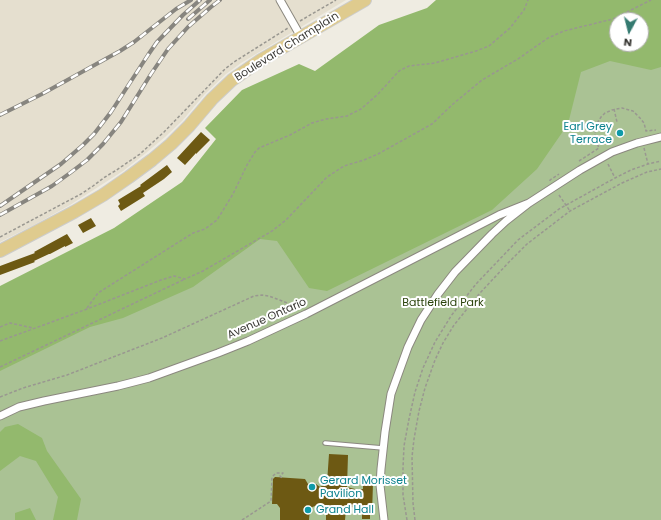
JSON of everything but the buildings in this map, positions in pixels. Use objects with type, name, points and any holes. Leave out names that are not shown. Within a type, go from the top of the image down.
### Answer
[{"type":"main road","name":"Boulevard Champlain","points":[[0,251],[36,233],[103,195],[152,160],[171,144],[232,80],[256,64],[364,0]]},
{"type":"street","points":[[280,0],[301,37]]},
{"type":"street","points":[[384,520],[380,485],[383,448],[391,394],[406,353],[421,320],[455,272],[492,234],[529,203],[580,170],[612,152],[637,142],[661,137]]},
{"type":"street","name":"Avenue Ontario","points":[[0,416],[19,407],[149,378],[242,343],[306,314],[499,215],[529,203]]},
{"type":"street","points":[[483,223],[492,234]]},
{"type":"lane","points":[[325,443],[383,448]]},
{"type":"path","points":[[0,237],[81,194],[140,154],[164,132],[225,69],[336,0]]},
{"type":"path","points":[[86,309],[98,293],[193,233],[205,229],[217,220],[233,194],[254,152],[259,148],[290,135],[312,123],[347,116],[361,109],[378,94],[399,71],[409,66],[435,63],[489,46],[510,28],[524,10],[528,0]]},
{"type":"path","points":[[0,367],[185,278],[203,271],[272,231],[286,220],[327,178],[344,166],[378,154],[432,124],[482,80],[518,59],[548,38],[564,31],[613,18],[651,0]]},
{"type":"path","points":[[614,109],[617,122]]},
{"type":"path","points":[[575,164],[599,148],[595,138],[596,125],[605,113],[614,109],[628,109],[637,114],[644,123],[646,131],[661,129]]},
{"type":"path","points":[[644,148],[648,164]]},
{"type":"path","points":[[407,520],[402,495],[405,439],[409,419],[415,392],[423,368],[435,342],[450,316],[492,266],[518,240],[558,209],[631,170],[661,161]]},
{"type":"path","points":[[608,164],[615,178]]},
{"type":"path","points":[[415,520],[412,482],[414,439],[419,411],[425,388],[443,343],[458,319],[480,293],[527,244],[570,211],[622,183],[648,172],[661,169]]},
{"type":"path","points":[[550,181],[562,172]]},
{"type":"path","points":[[559,195],[570,211]]},
{"type":"path","points":[[0,341],[161,280],[174,276],[185,278]]},
{"type":"path","points":[[0,397],[156,341],[254,296],[270,296],[303,308],[306,314]]},
{"type":"path","points":[[0,327],[10,323],[35,328]]},
{"type":"path","points":[[242,520],[271,501],[272,477],[276,473],[283,473],[280,476],[282,478]]},
{"type":"shaded area","points":[[0,0],[346,0],[241,63],[226,74],[205,94],[182,121],[165,137],[123,171],[70,205],[0,242]]},
{"type":"green space","points":[[436,0],[661,0],[661,67],[651,70],[610,61],[581,72],[568,124],[537,169],[492,210],[327,291],[309,288],[277,241],[260,239],[193,287],[123,318],[90,327],[0,371],[0,286],[114,228],[182,182],[216,139],[205,128],[242,90],[299,64],[315,71],[379,25],[427,8]]},
{"type":"green space","name":"Battlefield Park","points":[[661,0],[661,520],[0,520],[0,353],[324,115],[609,18],[609,52],[649,52],[649,12],[626,12]]},
{"type":"green space","points":[[18,424],[42,438],[47,451],[81,499],[77,520],[53,520],[58,497],[36,461],[20,456],[0,471],[0,432],[5,427]]},
{"type":"green space","points":[[30,508],[36,520],[15,520],[15,513]]},
{"type":"railway","points":[[0,115],[42,94],[120,51],[176,9],[191,0]]},
{"type":"railway","points":[[0,206],[61,164],[94,134],[111,112],[157,42],[200,0]]},
{"type":"railway","points":[[188,19],[210,0]]},
{"type":"railway","points":[[0,215],[52,186],[87,160],[103,144],[121,122],[168,49],[188,27],[220,0]]},
{"type":"place","name":"Earl Grey Terrace","points":[[620,133]]},
{"type":"place","name":"Gerard Morisset Pavilion","points":[[312,487]]},
{"type":"place","name":"Grand Hall","points":[[308,510]]}]
